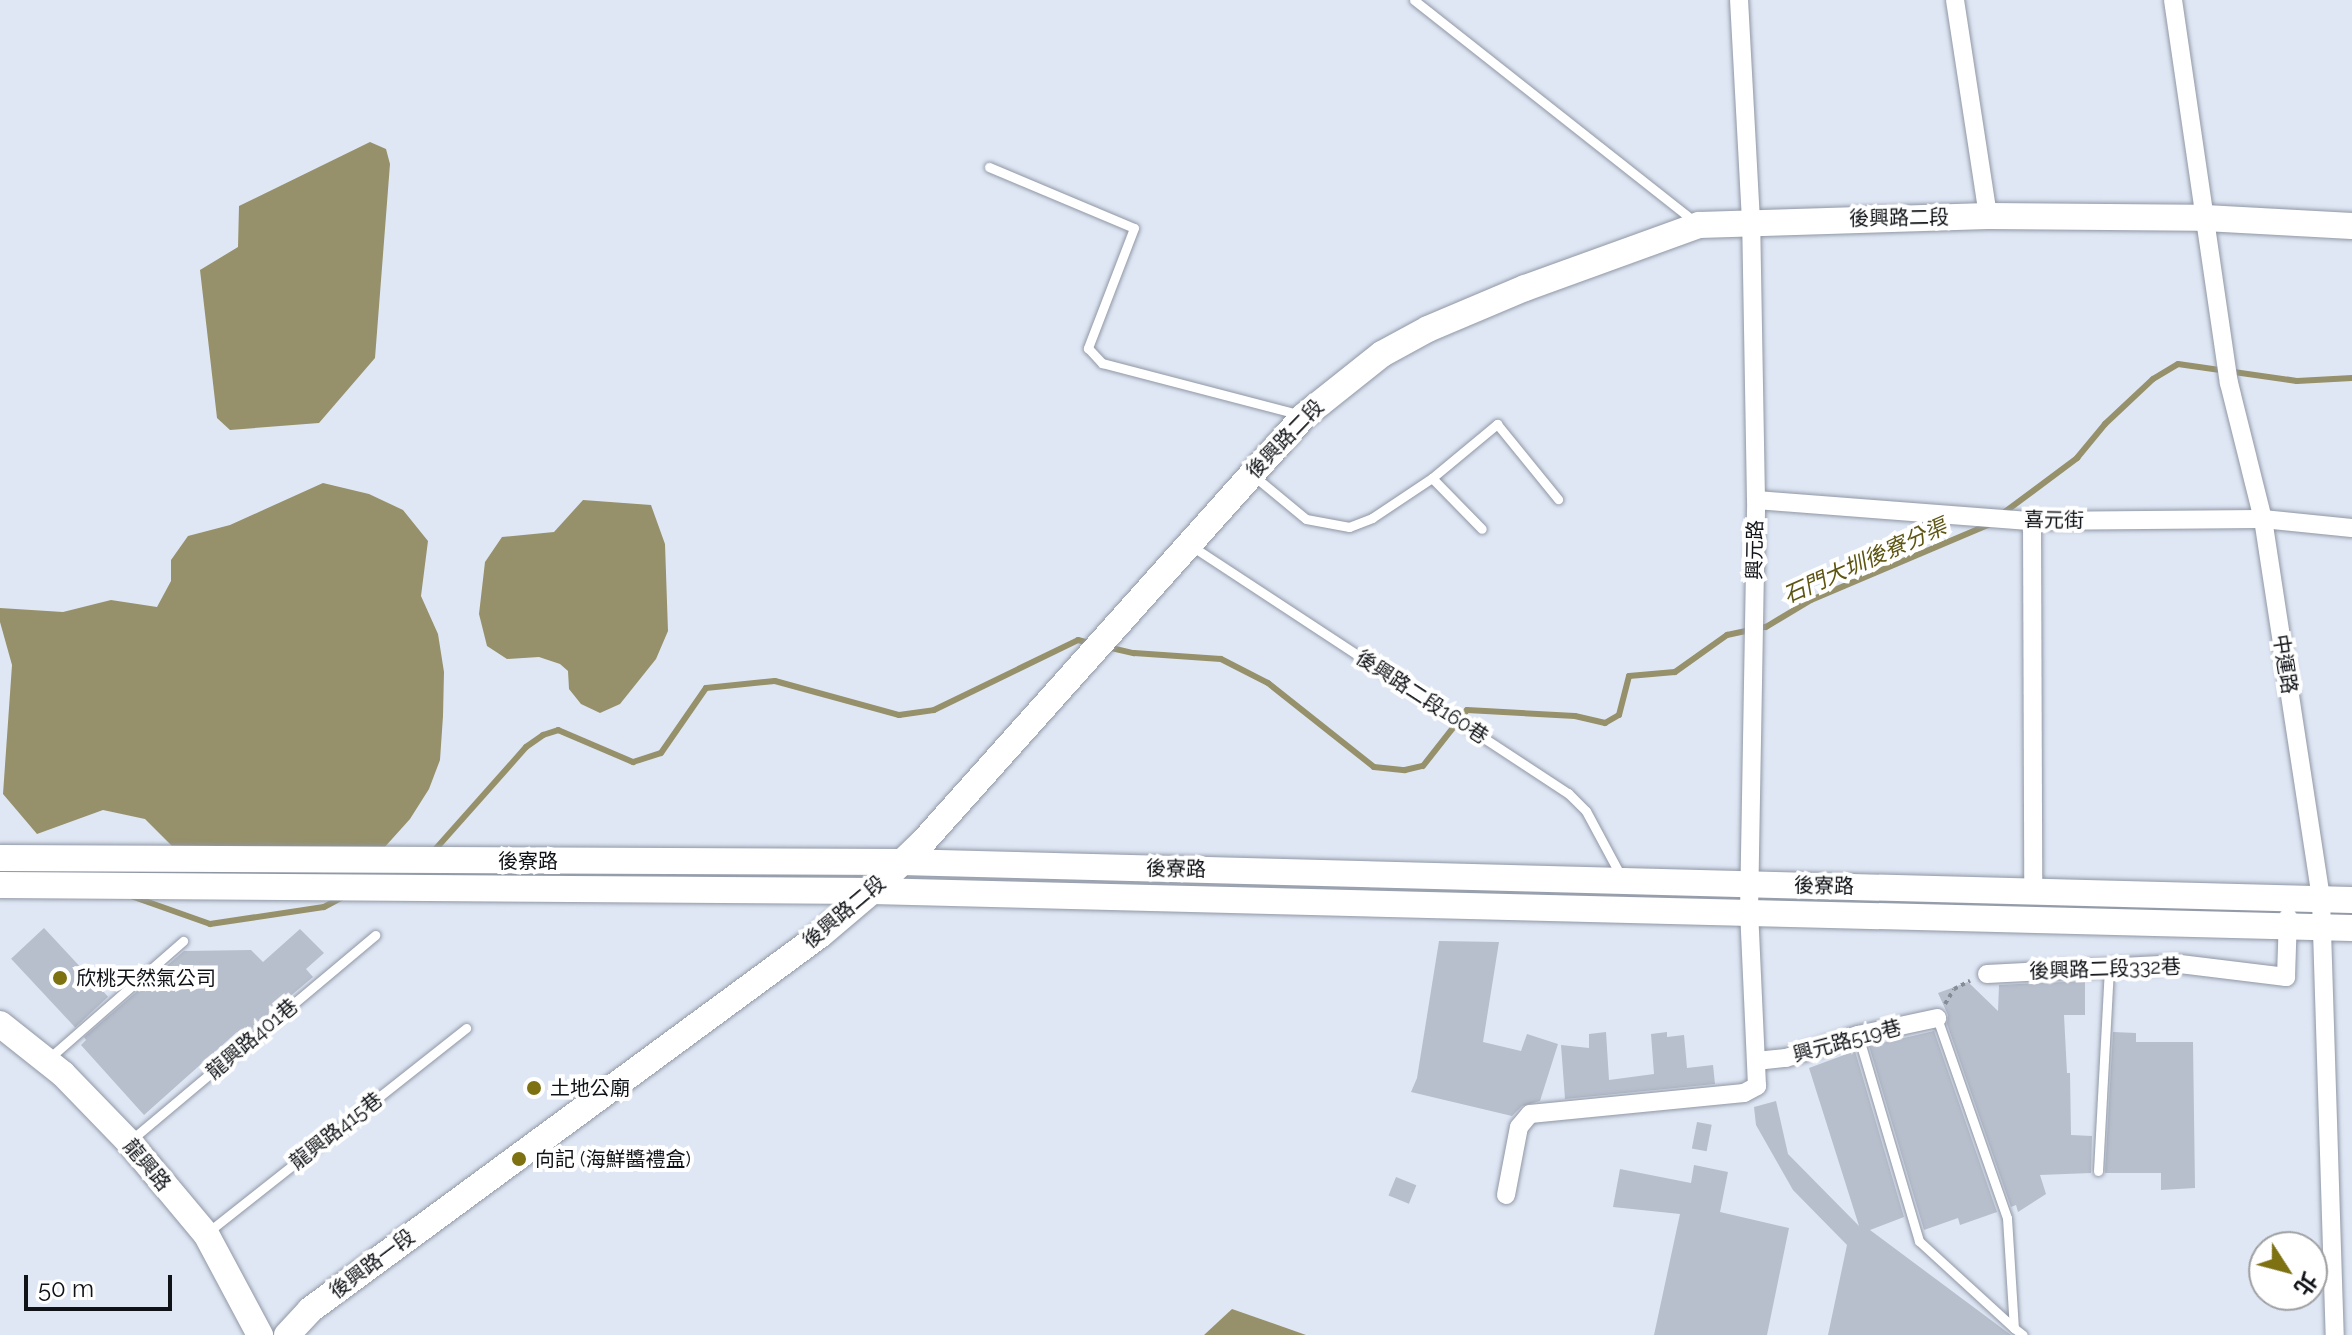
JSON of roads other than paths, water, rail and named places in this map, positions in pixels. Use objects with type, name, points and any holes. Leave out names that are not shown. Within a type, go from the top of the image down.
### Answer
[{"type":"street","name":"興元路","points":[[1506,1195],[1519,1127],[1530,1114],[1744,1093],[1757,1086],[1749,912],[1756,500],[1751,221],[1739,0]]},
{"type":"street","points":[[1955,0],[1988,216]]},
{"type":"street","name":"中運路","points":[[2173,0],[2229,383],[2263,519],[2321,899],[2335,1335]]},
{"type":"street","name":"後興路二段","points":[[461,1197],[820,935],[872,891],[1304,416],[1382,354],[1428,329],[1525,288],[1699,225],[1988,216],[2205,218],[2352,226]]},
{"type":"street","name":"喜元街","points":[[1756,500],[2032,521],[2263,519],[2352,528]]},
{"type":"street","points":[[2032,521],[2033,891]]},
{"type":"street","name":"後寮路","points":[[0,858],[901,862],[2352,900]]},
{"type":"street","name":"後寮路","points":[[0,885],[872,891],[2352,928]]},
{"type":"street","name":"後興路二段332巷","points":[[1987,974],[2180,964],[2286,977],[2289,898]]},
{"type":"street","name":"興元路519巷","points":[[1756,1061],[1786,1058],[1858,1035],[1937,1018]]},
{"type":"street","name":"龍興路","points":[[0,1024],[47,1060],[129,1142],[206,1234],[260,1335]]},
{"type":"street","name":"後興路一段","points":[[287,1335],[310,1310],[461,1197]]},
{"type":"lane","points":[[1414,0],[1699,225]]},
{"type":"lane","points":[[989,167],[1134,228],[1088,348],[1102,363],[1304,416]]},
{"type":"lane","points":[[1252,473],[1306,519],[1349,527],[1372,518],[1432,478],[1497,424],[1558,499]]},
{"type":"lane","points":[[1432,478],[1482,529]]},
{"type":"lane","name":"後興路二段160巷","points":[[1187,543],[1568,793],[1586,811],[1617,863],[1623,881]]},
{"type":"lane","name":"龍興路401巷","points":[[129,1142],[375,935]]},
{"type":"lane","points":[[47,1060],[183,941]]},
{"type":"lane","points":[[2098,1171],[2109,968]]},
{"type":"lane","points":[[1937,1018],[2007,1218],[2014,1328]]},
{"type":"lane","name":"龍興路415巷","points":[[206,1234],[466,1028]]},
{"type":"lane","points":[[1858,1035],[1919,1241],[2023,1335]]},
{"type":"waterway","name":"石門大圳後寮分渠","points":[[2002,514],[2077,458],[2105,424],[2153,379],[2178,364],[2297,381],[2352,378]]},
{"type":"waterway","name":"石門大圳後寮分渠","points":[[1107,647],[1134,653],[1221,659],[1268,683],[1374,767],[1405,770],[1423,766],[1467,710],[1575,716],[1605,723],[1619,715],[1629,676],[1675,672],[1727,635],[1766,627],[1811,600],[1990,524]]},
{"type":"waterway","name":"石門大圳後寮分渠","points":[[432,853],[526,747],[543,735],[558,730],[633,762],[661,753],[706,688],[775,681],[899,715],[934,710],[1078,640],[1093,644]]},
{"type":"waterway","name":"石門大圳後寮分渠","points":[[131,896],[210,924],[324,907],[343,897]]},
{"type":"place","name":"欣桃天然氣公司","points":[[60,978]]},
{"type":"place","name":"土地公廟","points":[[534,1088]]},
{"type":"place","name":"向記 (海鮮醬禮盒)","points":[[519,1159]]}]
